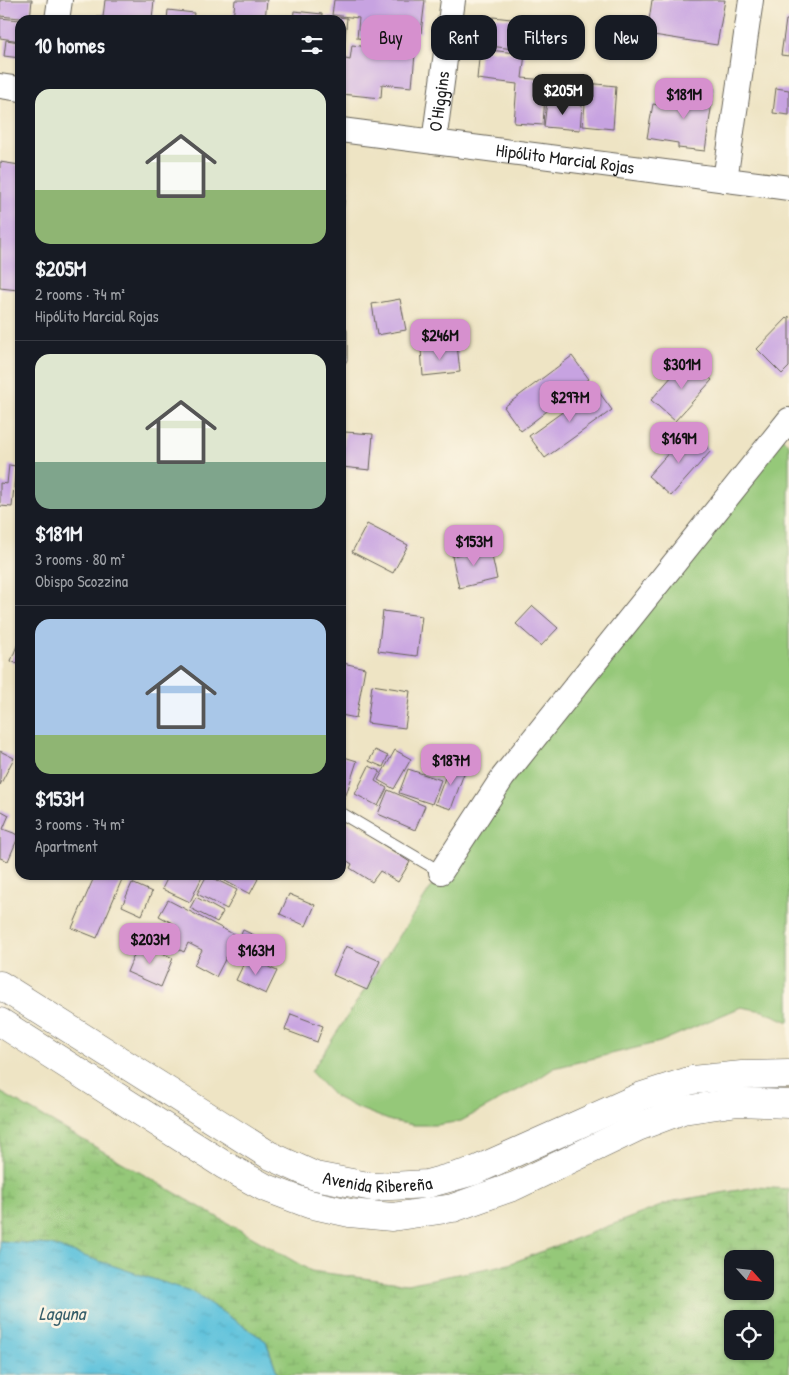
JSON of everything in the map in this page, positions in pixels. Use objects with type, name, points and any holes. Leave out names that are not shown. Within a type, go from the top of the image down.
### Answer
[{"type":"main road","name":"Avenida Ribereña","points":[[0,985],[269,1155],[315,1176],[373,1187],[427,1184],[474,1171],[642,1096],[692,1080],[742,1075],[789,1074]]},
{"type":"main road","name":"Avenida Ribereña","points":[[0,1022],[224,1164],[264,1187],[309,1204],[350,1213],[392,1217],[453,1208],[515,1186],[638,1127],[683,1110],[738,1102],[789,1104]]},
{"type":"street","points":[[58,15],[60,0]]},
{"type":"street","name":"O'Higgins","points":[[434,142],[453,0]]},
{"type":"street","points":[[725,180],[751,0]]},
{"type":"street","points":[[0,86],[15,88]]},
{"type":"street","name":"Hipólito Marcial Rojas","points":[[346,131],[789,188]]},
{"type":"street","points":[[441,872],[503,777],[789,420]]},
{"type":"lane","points":[[346,816],[441,872]]},
{"type":"green space","points":[[778,433],[789,445],[789,1022],[763,1011],[741,1007],[660,1042],[554,1068],[533,1082],[461,1121],[437,1125],[414,1125],[391,1121],[355,1107],[334,1096],[311,1072],[503,777]]},
{"type":"green space","points":[[0,1092],[311,1271],[407,1284],[509,1264],[674,1201],[756,1187],[789,1189],[789,1375],[278,1375],[266,1341],[51,1245],[0,1241]]},
{"type":"water","name":"Laguna","points":[[0,1241],[51,1245],[192,1292],[266,1341],[278,1375],[0,1375]]},
{"type":"building","points":[[0,0],[32,0],[30,15],[15,15],[15,18],[0,16]]},
{"type":"building","points":[[105,0],[154,0],[152,15],[103,15]]},
{"type":"building","points":[[235,0],[267,0],[266,15],[234,15]]},
{"type":"building","points":[[334,0],[425,0],[421,33],[421,15],[361,15],[361,38],[357,38],[359,18],[346,17],[346,15],[332,15]]},
{"type":"building","points":[[652,0],[725,0],[717,45],[657,36],[657,15],[650,15]]},
{"type":"building","points":[[168,10],[194,13],[194,15],[168,15]]},
{"type":"building","points":[[294,11],[322,14],[322,15],[294,15]]},
{"type":"building","points":[[497,17],[507,19],[507,48],[497,47]]},
{"type":"building","points":[[0,18],[15,20],[15,40],[0,38]]},
{"type":"building","points":[[786,20],[789,20],[789,56],[781,55]]},
{"type":"building","points":[[6,40],[15,41],[15,57],[4,56]]},
{"type":"building","points":[[352,45],[361,46],[361,60],[414,60],[412,87],[382,84],[381,98],[346,94],[346,59],[350,60]]},
{"type":"building","points":[[497,51],[507,52],[507,60],[524,60],[522,78],[546,80],[543,125],[514,123],[517,84],[477,79],[479,60],[497,60]]},
{"type":"building","points":[[587,83],[616,86],[613,129],[583,126]]},
{"type":"building","points":[[686,84],[714,88],[705,151],[678,148],[678,143],[647,138],[653,104],[683,109]]},
{"type":"building","points":[[776,88],[789,90],[789,115],[773,113]]},
{"type":"building","points":[[547,101],[582,105],[580,130],[544,127]]},
{"type":"building","points":[[0,162],[15,164],[15,290],[0,288]]},
{"type":"building","points":[[400,299],[406,330],[377,335],[372,304]]},
{"type":"building","points":[[789,316],[789,367],[782,374],[757,349]]},
{"type":"building","points":[[457,345],[460,372],[423,376],[421,349]]},
{"type":"building","points":[[572,356],[589,379],[521,431],[504,407]]},
{"type":"building","points":[[688,358],[712,380],[675,421],[651,400]]},
{"type":"building","points":[[596,388],[612,410],[545,458],[529,436]]},
{"type":"building","points":[[688,431],[711,451],[671,496],[648,476]]},
{"type":"building","points":[[346,432],[373,434],[370,470],[346,467]]},
{"type":"building","points":[[9,465],[15,466],[12,507],[0,506],[0,483],[7,484]]},
{"type":"building","points":[[367,524],[408,545],[393,573],[352,552]]},
{"type":"building","points":[[490,547],[497,579],[459,588],[452,556]]},
{"type":"building","points":[[533,606],[558,628],[541,646],[516,624]]},
{"type":"building","points":[[383,611],[422,616],[417,656],[378,651]]},
{"type":"building","points":[[15,651],[15,663],[11,661]]},
{"type":"building","points":[[346,664],[365,668],[356,718],[346,716]]},
{"type":"building","points":[[372,685],[410,691],[405,728],[367,723]]},
{"type":"building","points":[[375,750],[388,756],[383,767],[369,761]]},
{"type":"building","points":[[395,750],[411,759],[394,789],[378,780]]},
{"type":"building","points":[[0,751],[14,758],[0,785]]},
{"type":"building","points":[[346,758],[357,761],[346,795]]},
{"type":"building","points":[[451,762],[466,768],[451,809],[435,804]]},
{"type":"building","points":[[369,766],[380,771],[375,781],[387,788],[378,806],[355,794]]},
{"type":"building","points":[[408,769],[441,780],[432,804],[399,793]]},
{"type":"building","points":[[388,790],[425,806],[415,830],[378,814]]},
{"type":"building","points":[[0,810],[9,815],[3,829],[15,834],[15,844],[8,861],[0,858]]},
{"type":"building","points":[[346,821],[410,862],[398,882],[380,871],[372,882],[350,868],[352,864],[346,860]]},
{"type":"building","points":[[93,880],[122,880],[97,938],[72,928]]},
{"type":"building","points":[[166,880],[201,880],[190,902],[162,889]]},
{"type":"building","points":[[204,880],[217,880],[237,890],[227,909],[197,894]]},
{"type":"building","points":[[226,880],[257,880],[250,894]]},
{"type":"building","points":[[132,883],[152,892],[142,915],[122,906]]},
{"type":"building","points":[[289,894],[315,905],[306,926],[280,914]]},
{"type":"building","points":[[196,897],[223,912],[217,922],[190,908]]},
{"type":"building","points":[[168,900],[237,936],[216,977],[194,965],[202,950],[188,943],[184,952],[166,943],[176,925],[159,916]]},
{"type":"building","points":[[243,930],[262,939],[253,958],[234,949]]},
{"type":"building","points":[[139,943],[173,958],[161,987],[127,972]]},
{"type":"building","points":[[346,946],[380,961],[367,990],[333,975]]},
{"type":"building","points":[[247,957],[277,971],[266,994],[236,980]]},
{"type":"building","points":[[291,1014],[323,1026],[317,1042],[285,1030]]}]
